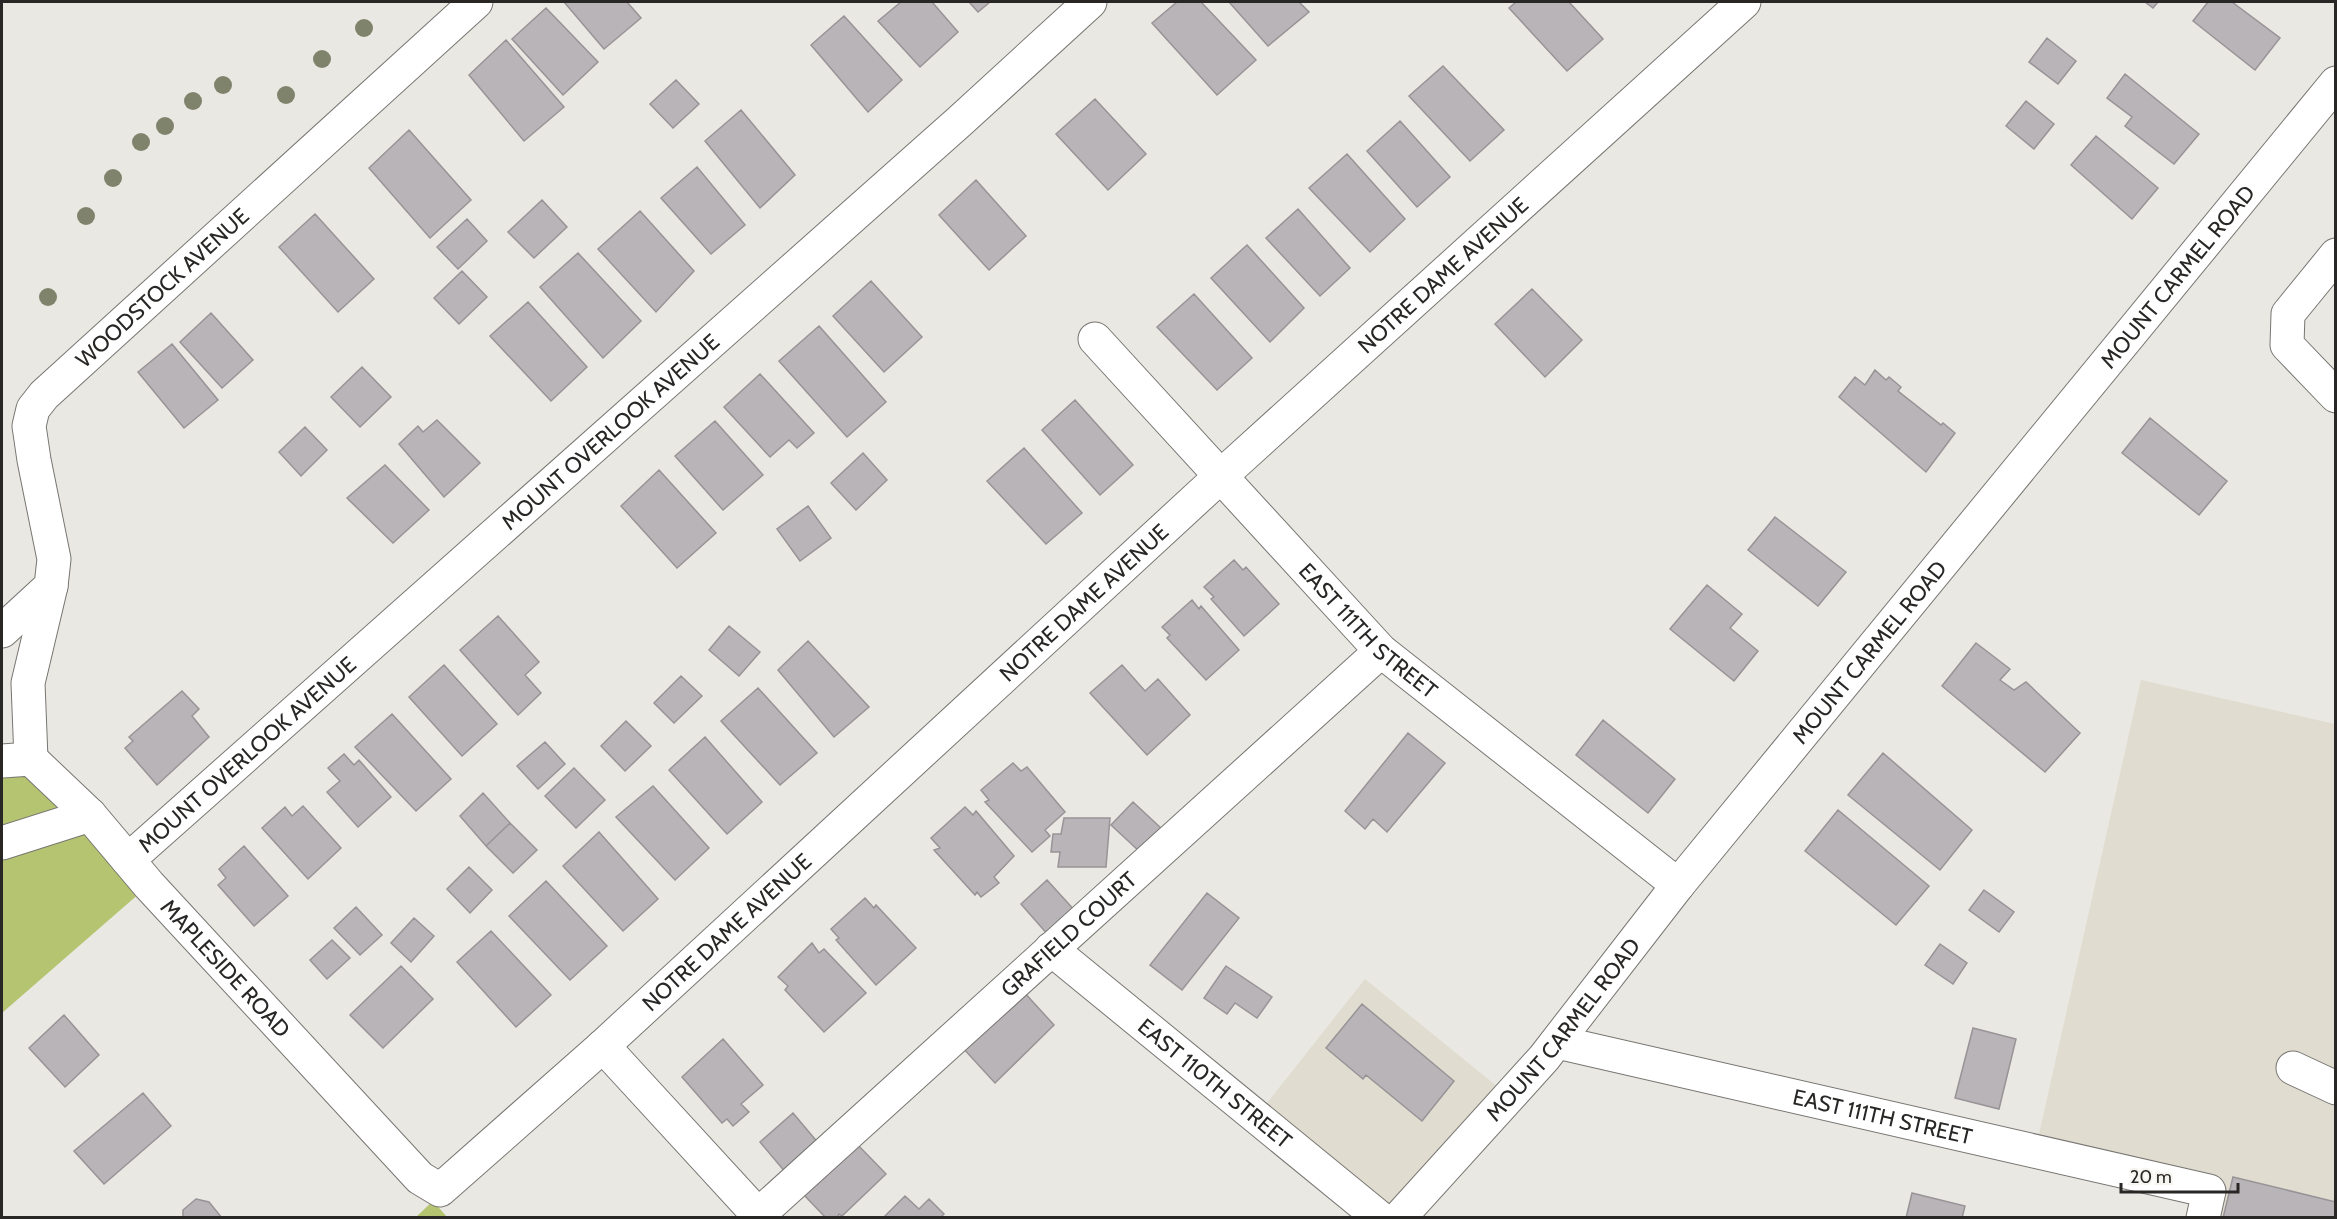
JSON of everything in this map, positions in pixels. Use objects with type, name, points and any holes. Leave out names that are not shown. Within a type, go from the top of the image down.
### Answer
[{"type":"street","name":"WOODSTOCK AVENUE","points":[[51,586],[54,559],[29,426],[33,410],[44,395],[476,2]]},
{"type":"street","name":"MOUNT OVERLOOK AVENUE","points":[[128,860],[960,121],[1090,2]]},
{"type":"street","name":"NOTRE DAME AVENUE","points":[[420,1178],[440,1190],[603,1046],[1222,475],[1744,2]]},
{"type":"street","name":"MOUNT CARMEL ROAD","points":[[1399,1218],[1557,1042],[1678,885],[2336,83]]},
{"type":"street","points":[[2336,255],[2288,314],[2287,345],[2336,396]]},
{"type":"street","name":"EAST 111TH STREET","points":[[1095,339],[1381,651],[1678,885]]},
{"type":"street","points":[[2,631],[51,586]]},
{"type":"street","name":"MAPLESIDE ROAD","points":[[51,586],[28,683],[16,760],[90,815],[128,860],[420,1178]]},
{"type":"street","name":"GRAFIELD COURT","points":[[758,1216],[1381,651]]},
{"type":"street","points":[[2,843],[90,815]]},
{"type":"street","name":"EAST 110TH STREET","points":[[1051,949],[1380,1218]]},
{"type":"street","name":"EAST 111TH STREET","points":[[1557,1042],[2206,1204]]},
{"type":"street","points":[[603,1046],[758,1216]]},
{"type":"street","points":[[2293,1068],[2336,1088]]},
{"type":"shaded area","points":[[2141,680],[2335,724],[2335,1217],[2203,1217],[2209,1192],[2035,1152]]},
{"type":"shaded area","points":[[1365,979],[1509,1096],[1399,1217],[1256,1117]]},
{"type":"green space","points":[[31,759],[149,885],[2,1013],[2,761]]},
{"type":"green space","points":[[433,1201],[447,1217],[415,1218]]},
{"type":"building","points":[[564,2],[627,2],[641,18],[604,49]]},
{"type":"building","points":[[901,2],[932,2],[958,32],[920,67],[878,21]]},
{"type":"building","points":[[969,2],[990,2],[978,12]]},
{"type":"building","points":[[1177,2],[1201,2],[1256,60],[1217,95],[1152,23]]},
{"type":"building","points":[[1229,2],[1299,2],[1309,12],[1268,46]]},
{"type":"building","points":[[1516,2],[1569,2],[1603,39],[1567,71],[1509,8]]},
{"type":"building","points":[[2145,2],[2158,2],[2153,8]]},
{"type":"building","points":[[2208,2],[2232,2],[2280,38],[2255,70],[2193,21]]},
{"type":"building","points":[[546,8],[598,62],[563,95],[512,39]]},
{"type":"building","points":[[844,16],[902,80],[868,112],[811,45]]},
{"type":"building","points":[[2047,38],[2076,61],[2058,84],[2029,62]]},
{"type":"building","points":[[506,40],[564,107],[524,141],[469,75]]},
{"type":"building","points":[[1443,66],[1504,130],[1470,161],[1409,96]]},
{"type":"building","points":[[2125,74],[2199,134],[2174,164],[2125,126],[2132,117],[2107,98]]},
{"type":"building","points":[[676,80],[699,104],[673,128],[650,104]]},
{"type":"building","points":[[1095,99],[1146,154],[1108,190],[1056,134]]},
{"type":"building","points":[[2026,101],[2054,124],[2034,149],[2006,126]]},
{"type":"building","points":[[741,110],[795,175],[760,208],[705,141]]},
{"type":"building","points":[[1400,121],[1450,177],[1417,207],[1367,151]]},
{"type":"building","points":[[409,130],[471,200],[430,238],[369,168]]},
{"type":"building","points":[[2096,136],[2158,188],[2132,219],[2071,165]]},
{"type":"building","points":[[1347,154],[1405,219],[1370,252],[1309,188]]},
{"type":"building","points":[[697,167],[745,225],[711,254],[661,198]]},
{"type":"building","points":[[976,180],[1026,236],[989,270],[939,215]]},
{"type":"building","points":[[542,200],[567,227],[534,258],[508,232]]},
{"type":"building","points":[[1298,209],[1350,268],[1320,296],[1266,238]]},
{"type":"building","points":[[640,211],[694,271],[656,312],[598,249]]},
{"type":"building","points":[[315,214],[374,279],[338,312],[279,247]]},
{"type":"building","points":[[467,219],[487,241],[458,269],[437,247]]},
{"type":"building","points":[[1247,245],[1304,308],[1270,342],[1211,278]]},
{"type":"building","points":[[578,253],[641,321],[603,358],[540,287]]},
{"type":"building","points":[[462,271],[487,297],[459,324],[434,298]]},
{"type":"building","points":[[871,281],[922,337],[884,372],[833,316]]},
{"type":"building","points":[[1532,289],[1582,340],[1545,377],[1495,324]]},
{"type":"building","points":[[1194,294],[1252,358],[1217,390],[1157,327]]},
{"type":"building","points":[[528,302],[587,367],[551,401],[490,336]]},
{"type":"building","points":[[211,313],[253,360],[222,388],[180,342]]},
{"type":"building","points":[[819,326],[886,402],[847,437],[779,361]]},
{"type":"building","points":[[172,344],[218,400],[184,428],[138,372]]},
{"type":"building","points":[[362,367],[391,397],[360,427],[331,397]]},
{"type":"building","points":[[1875,370],[1886,380],[1889,377],[1901,387],[1898,391],[1941,425],[1943,423],[1955,433],[1926,472],[1839,397],[1855,377],[1865,385]]},
{"type":"building","points":[[760,374],[814,433],[797,448],[789,440],[770,457],[724,407]]},
{"type":"building","points":[[1075,400],[1133,465],[1100,495],[1042,430]]},
{"type":"building","points":[[2150,418],[2227,481],[2199,515],[2122,453]]},
{"type":"building","points":[[437,420],[480,463],[444,497],[399,444],[418,426],[423,432]]},
{"type":"building","points":[[715,421],[763,475],[723,510],[675,456]]},
{"type":"building","points":[[305,427],[327,450],[301,476],[279,452]]},
{"type":"building","points":[[1024,448],[1082,513],[1046,544],[987,481]]},
{"type":"building","points":[[863,453],[887,480],[856,510],[831,483]]},
{"type":"building","points":[[385,465],[429,510],[393,543],[347,498]]},
{"type":"building","points":[[659,470],[716,533],[677,568],[621,506]]},
{"type":"building","points":[[808,506],[831,538],[800,561],[777,529]]},
{"type":"building","points":[[1775,517],[1846,572],[1818,606],[1748,550]]},
{"type":"building","points":[[1234,560],[1243,570],[1246,567],[1279,604],[1244,636],[1211,599],[1214,597],[1204,587]]},
{"type":"building","points":[[1707,585],[1742,614],[1730,628],[1758,651],[1734,681],[1670,629]]},
{"type":"building","points":[[1192,600],[1199,609],[1201,606],[1239,650],[1206,680],[1167,638],[1170,635],[1162,627]]},
{"type":"building","points":[[498,616],[539,662],[525,675],[541,693],[518,715],[460,650]]},
{"type":"building","points":[[729,626],[760,652],[739,676],[709,650]]},
{"type":"building","points":[[808,641],[869,707],[834,737],[778,670]]},
{"type":"building","points":[[1976,643],[2010,669],[2000,680],[2014,690],[2026,682],[2080,733],[2045,772],[1942,686]]},
{"type":"building","points":[[444,665],[497,724],[462,756],[409,697]]},
{"type":"building","points":[[1122,665],[1145,691],[1158,679],[1190,715],[1147,755],[1090,693]]},
{"type":"building","points":[[681,676],[702,696],[674,723],[654,703]]},
{"type":"building","points":[[758,688],[817,753],[780,785],[721,721]]},
{"type":"building","points":[[182,691],[199,709],[192,716],[209,737],[157,785],[125,748],[133,741],[129,737]]},
{"type":"building","points":[[392,714],[451,779],[416,811],[355,747]]},
{"type":"building","points":[[1603,720],[1675,779],[1648,813],[1576,755]]},
{"type":"building","points":[[626,721],[651,746],[625,771],[601,746]]},
{"type":"building","points":[[1408,733],[1445,763],[1387,832],[1373,819],[1365,829],[1345,811]]},
{"type":"building","points":[[705,737],[762,802],[727,834],[669,770]]},
{"type":"building","points":[[545,742],[565,764],[538,789],[517,766]]},
{"type":"building","points":[[1883,753],[1972,830],[1940,870],[1848,795]]},
{"type":"building","points":[[344,754],[354,765],[359,760],[391,797],[358,827],[327,792],[340,781],[328,768]]},
{"type":"building","points":[[1013,763],[1021,771],[1027,767],[1065,812],[1045,830],[1050,836],[1032,852],[985,802],[989,800],[981,790]]},
{"type":"building","points":[[574,768],[605,800],[576,828],[545,796]]},
{"type":"building","points":[[653,786],[709,848],[675,880],[616,817]]},
{"type":"building","points":[[483,793],[510,823],[486,846],[460,816]]},
{"type":"building","points":[[1133,802],[1162,829],[1140,852],[1111,825]]},
{"type":"building","points":[[303,806],[341,848],[308,879],[262,828],[285,807],[292,816]]},
{"type":"building","points":[[965,807],[973,815],[976,811],[1014,856],[994,877],[999,883],[981,897],[977,892],[975,895],[934,850],[940,848],[931,838]]},
{"type":"building","points":[[1838,810],[1929,886],[1896,925],[1805,851]]},
{"type":"building","points":[[1064,818],[1110,818],[1106,867],[1058,867],[1060,852],[1051,852],[1053,834],[1061,834]]},
{"type":"building","points":[[510,823],[537,850],[513,873],[486,846]]},
{"type":"building","points":[[599,832],[658,899],[623,931],[563,866]]},
{"type":"building","points":[[244,846],[288,896],[254,926],[218,885],[226,878],[219,869]]},
{"type":"building","points":[[469,867],[492,890],[470,913],[447,889]]},
{"type":"building","points":[[1047,880],[1076,912],[1049,936],[1021,904]]},
{"type":"building","points":[[546,881],[607,946],[570,980],[509,916]]},
{"type":"building","points":[[1984,890],[2014,912],[1999,932],[1969,910]]},
{"type":"building","points":[[1207,893],[1239,918],[1182,990],[1150,965]]},
{"type":"building","points":[[865,898],[874,908],[876,905],[916,948],[876,985],[836,940],[839,938],[831,929]]},
{"type":"building","points":[[356,907],[382,935],[360,955],[334,928]]},
{"type":"building","points":[[414,918],[434,936],[411,962],[391,943]]},
{"type":"building","points":[[491,931],[551,995],[516,1027],[457,962]]},
{"type":"building","points":[[332,940],[350,958],[327,979],[310,960]]},
{"type":"building","points":[[812,943],[819,953],[824,949],[866,993],[824,1032],[785,990],[788,986],[778,977]]},
{"type":"building","points":[[1940,944],[1967,963],[1953,984],[1925,965]]},
{"type":"building","points":[[401,966],[433,999],[383,1048],[350,1015]]},
{"type":"building","points":[[1226,966],[1272,997],[1257,1018],[1235,1003],[1227,1014],[1204,998]]},
{"type":"building","points":[[1022,990],[1054,1025],[995,1083],[962,1047]]},
{"type":"building","points":[[1362,1004],[1454,1081],[1422,1121],[1366,1075],[1363,1079],[1326,1048]]},
{"type":"building","points":[[64,1015],[99,1055],[65,1087],[29,1048]]},
{"type":"building","points":[[1973,1028],[2016,1039],[1999,1109],[1955,1098]]},
{"type":"building","points":[[723,1039],[763,1085],[741,1104],[749,1112],[733,1126],[727,1119],[722,1123],[682,1077]]},
{"type":"building","points":[[143,1093],[171,1126],[104,1184],[74,1151]]},
{"type":"building","points":[[793,1113],[819,1144],[786,1173],[760,1142]]},
{"type":"building","points":[[855,1142],[886,1174],[842,1216],[839,1214],[837,1218],[826,1218],[804,1195]]},
{"type":"building","points":[[2233,1177],[2336,1202],[2336,1218],[2223,1218]]},
{"type":"building","points":[[1912,1193],[1965,1206],[1962,1218],[1906,1218]]},
{"type":"building","points":[[905,1196],[919,1209],[929,1199],[944,1214],[940,1218],[883,1218]]},
{"type":"building","points":[[196,1199],[209,1202],[222,1218],[183,1218],[183,1210]]}]
